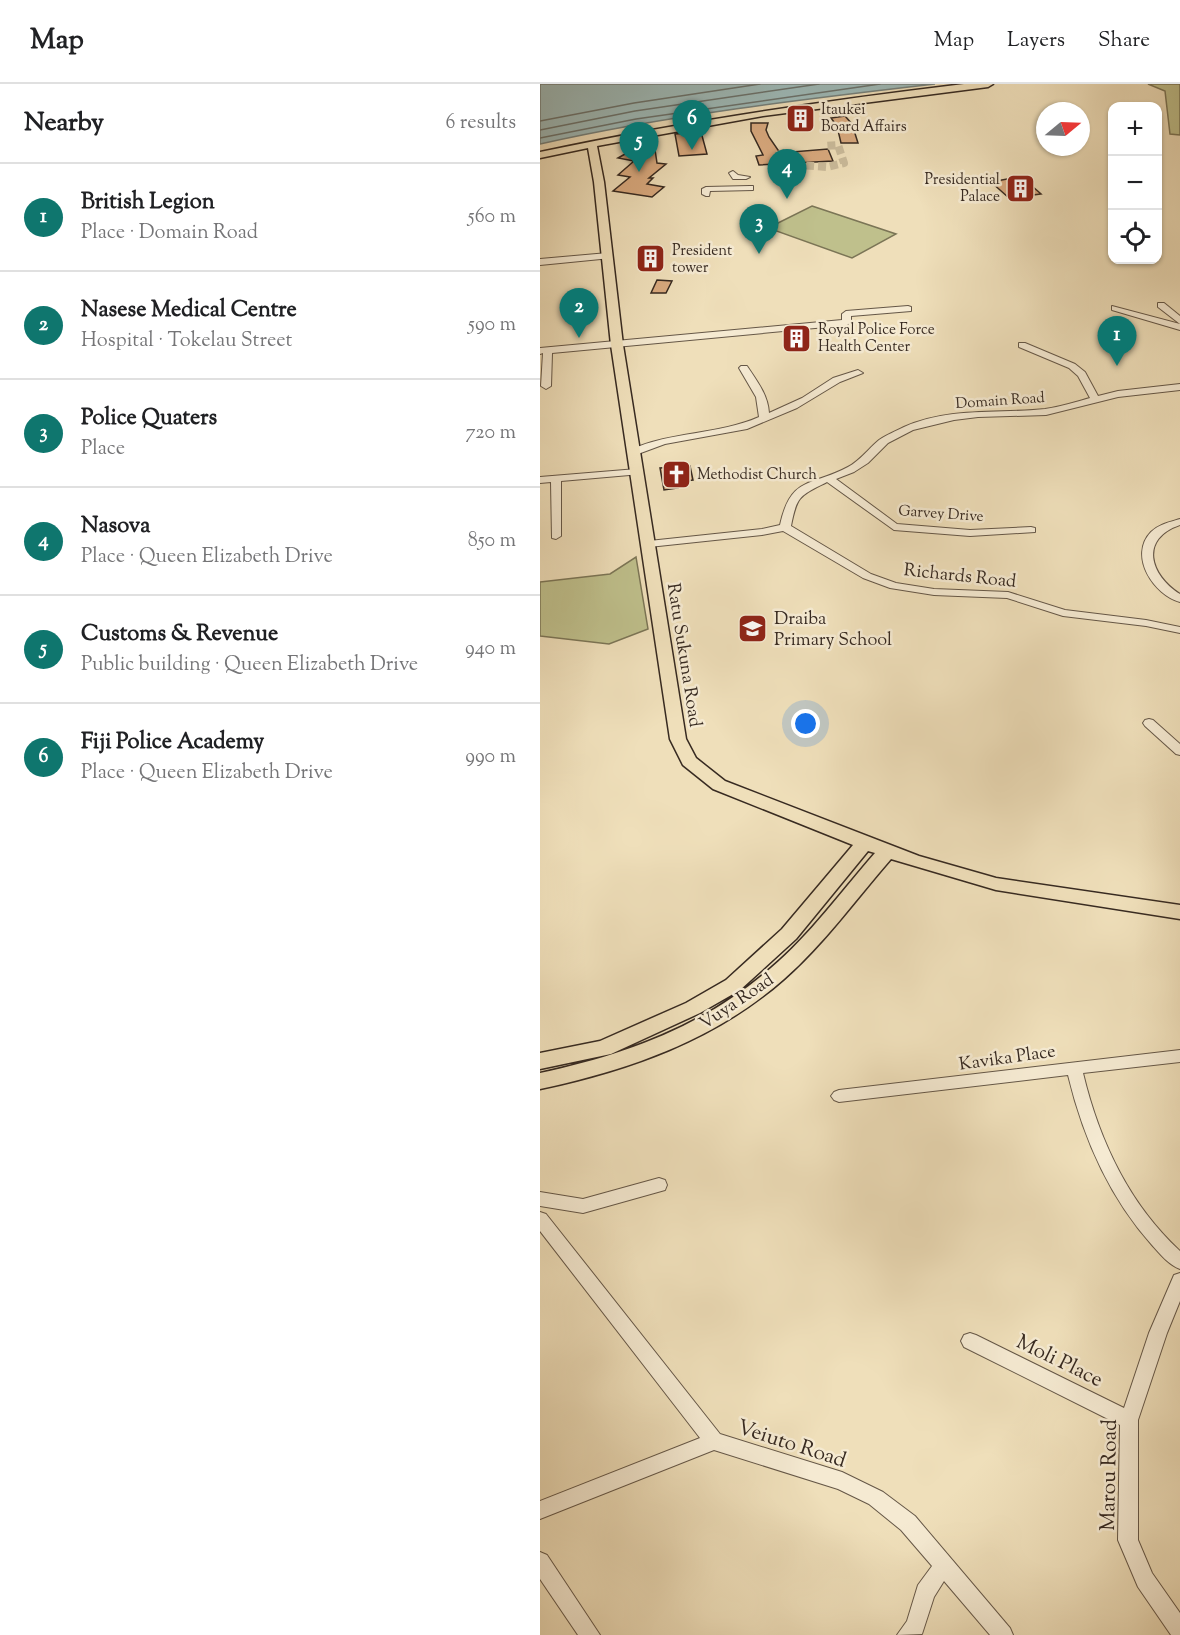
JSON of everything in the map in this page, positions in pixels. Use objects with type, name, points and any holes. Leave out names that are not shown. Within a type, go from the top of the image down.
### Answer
[{"type":"main road","points":[[540,155],[773,111],[988,84]]},
{"type":"main road","name":"Ratu Sukuna Road","points":[[592,144],[608,256],[617,345],[678,739],[690,761],[719,785],[887,851],[996,884],[1162,907],[1180,912]]},
{"type":"main road","name":"Vuya Road","points":[[540,1061],[604,1048],[653,1028],[733,985],[789,934],[865,843]]},
{"type":"main road","name":"Vuya Road","points":[[540,1081],[608,1065],[651,1049],[702,1024],[743,1000],[778,973],[887,851]]},
{"type":"street","points":[[733,173],[736,177],[746,177]]},
{"type":"street","points":[[706,194],[706,189],[750,188]]},
{"type":"street","points":[[540,262],[608,256]]},
{"type":"street","points":[[1161,305],[1180,321]]},
{"type":"street","points":[[1115,308],[1180,327]]},
{"type":"street","points":[[546,386],[544,350],[617,345],[732,327],[847,322],[846,314],[908,309]]},
{"type":"street","points":[[1022,345],[1072,366],[1082,374],[1095,399]]},
{"type":"street","points":[[744,368],[762,396],[765,408],[764,418]]},
{"type":"street","points":[[633,444],[726,432],[808,399],[841,376],[858,373]]},
{"type":"street","name":"Domain Road","points":[[785,526],[789,508],[796,494],[850,470],[864,461],[884,441],[910,428],[978,414],[1046,412],[1118,394],[1179,389]]},
{"type":"street","points":[[633,444],[660,441]]},
{"type":"street","points":[[540,480],[637,472]]},
{"type":"street","name":"Garvey Drive","points":[[828,478],[894,527],[970,533],[1031,530]]},
{"type":"street","points":[[556,479],[556,537]]},
{"type":"street","points":[[1180,522],[1166,526],[1154,535],[1147,561],[1149,573],[1159,585],[1180,599]]},
{"type":"street","points":[[649,544],[762,532],[785,526]]},
{"type":"street","name":"Richards Road","points":[[785,526],[867,576],[894,586],[934,592],[1008,595],[1063,613],[1146,623],[1180,630]]},
{"type":"street","points":[[1149,723],[1180,751]]},
{"type":"street","name":"Kavika Place","points":[[839,1096],[937,1087],[1074,1067],[1180,1056]]},
{"type":"street","points":[[1074,1067],[1090,1128],[1105,1162],[1146,1224],[1166,1250],[1180,1262]]},
{"type":"street","points":[[540,1199],[583,1206],[659,1185]]},
{"type":"street","name":"Veiuto Road","points":[[540,1219],[714,1441],[842,1481],[876,1498],[908,1523],[1003,1635]]},
{"type":"street","name":"Marou Road","points":[[1180,1280],[1158,1333],[1129,1420],[1128,1540],[1145,1580],[1180,1630]]},
{"type":"street","name":"Moli Place","points":[[970,1341],[1129,1420]]},
{"type":"street","points":[[540,1510],[714,1441]]},
{"type":"street","points":[[540,1562],[590,1635]]},
{"type":"street","points":[[908,1635],[915,1627],[925,1592],[943,1566]]},
{"type":"green space","points":[[1148,84],[1180,84],[1180,135],[1170,134],[1165,91]]},
{"type":"green space","points":[[812,206],[896,234],[852,258],[768,228]]},
{"type":"green space","points":[[636,557],[648,629],[609,644],[540,636],[540,582],[610,574]]},
{"type":"water","points":[[540,84],[935,84],[687,116],[540,144]]},
{"type":"building","points":[[845,116],[852,124],[858,143],[841,143],[837,126],[831,118]]},
{"type":"building","points":[[751,123],[768,123],[766,130],[780,153],[828,149],[833,161],[759,165],[756,156],[763,155],[751,131]]},
{"type":"building","points":[[701,132],[707,154],[679,156],[675,134]]},
{"type":"building","points":[[654,143],[657,163],[666,164],[649,178],[653,178],[647,184],[664,187],[652,197],[613,191],[630,177],[618,175],[634,161],[618,158],[634,149]]},
{"type":"building","name":"Presidential Palace","points":[[1007,179],[1009,181],[1024,179],[1041,194],[1009,198],[991,182]]},
{"type":"building","points":[[657,280],[672,281],[666,293],[651,293]]},
{"type":"building","name":"Methodist Church","points":[[690,466],[693,480],[683,481],[684,485],[677,486],[678,488],[664,490],[660,468]]},
{"type":"tunnel","points":[[780,150],[785,164],[827,167],[844,163],[838,145],[825,146]]},
{"type":"place","name":"Itaukei Board Affairs","points":[[800,118]]},
{"type":"place","name":"Fiji Police Academy","points":[[692,150]]},
{"type":"place","name":"Customs & Revenue","points":[[639,172]]},
{"type":"place","name":"Presidential Palace","points":[[1021,188]]},
{"type":"place","name":"Nasova","points":[[787,199]]},
{"type":"place","name":"Police Quaters","points":[[759,254]]},
{"type":"place","name":"President tower","points":[[651,259]]},
{"type":"place","name":"Nasese Medical Centre","points":[[579,338]]},
{"type":"place","name":"Royal Police Force Health Center","points":[[797,338]]},
{"type":"place","name":"British Legion","points":[[1117,366]]},
{"type":"place","name":"Methodist Church","points":[[676,474]]},
{"type":"place","name":"Draiba Primary School","points":[[753,628]]}]
